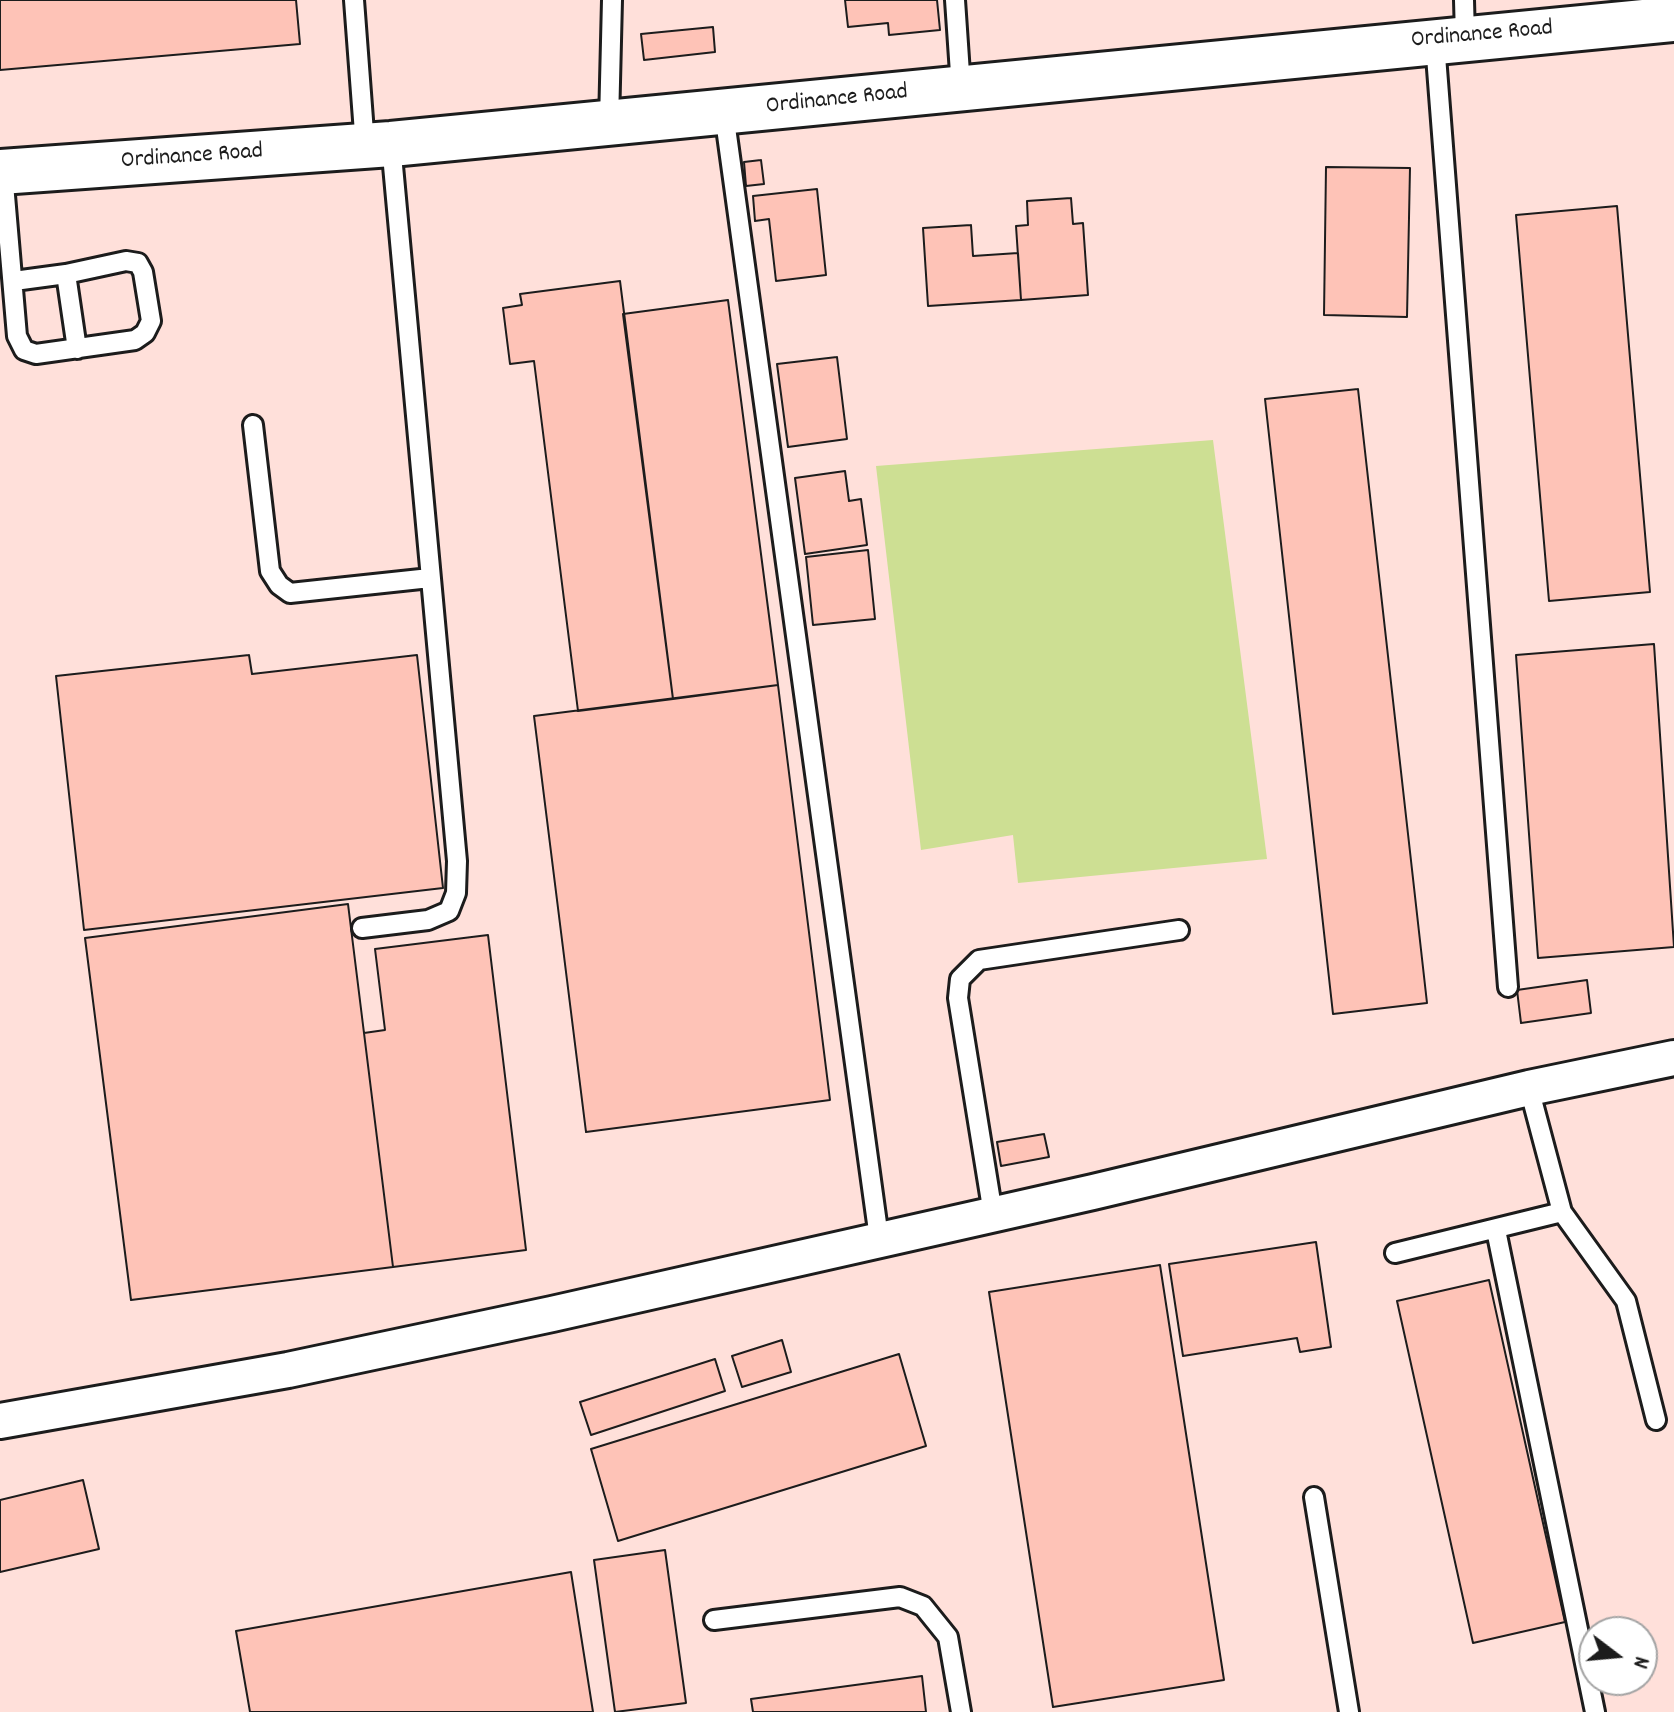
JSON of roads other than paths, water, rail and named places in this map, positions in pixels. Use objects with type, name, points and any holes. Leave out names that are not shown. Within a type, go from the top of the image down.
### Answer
[{"type":"street","name":"Ordinance Road","points":[[2,172],[378,145],[724,113],[961,88],[1455,26],[1674,19]]},
{"type":"street","points":[[0,1421],[288,1370],[993,1214],[1529,1088],[1674,1058]]},
{"type":"lane","points":[[354,0],[378,145],[430,578],[457,861],[456,893],[449,911],[428,920],[362,928]]},
{"type":"lane","points":[[609,123],[612,0]]},
{"type":"lane","points":[[955,0],[961,88]]},
{"type":"lane","points":[[1455,26],[1508,987]]},
{"type":"lane","points":[[724,113],[879,1238]]},
{"type":"lane","points":[[2,172],[17,336],[24,350],[36,354],[135,340],[145,333],[151,321],[143,272],[138,263],[126,261],[14,281]]},
{"type":"lane","points":[[66,274],[77,349]]},
{"type":"lane","points":[[253,425],[270,571],[279,585],[290,593],[430,578]]},
{"type":"lane","points":[[993,1214],[958,998],[960,979],[979,960],[1179,930]]},
{"type":"lane","points":[[1529,1088],[1562,1212],[1626,1301],[1656,1420]]},
{"type":"lane","points":[[1395,1253],[1562,1212]]},
{"type":"lane","points":[[1496,1230],[1595,1712]]},
{"type":"lane","points":[[1314,1497],[1349,1712]]},
{"type":"lane","points":[[714,1620],[900,1597],[923,1606],[948,1637],[961,1712]]}]
